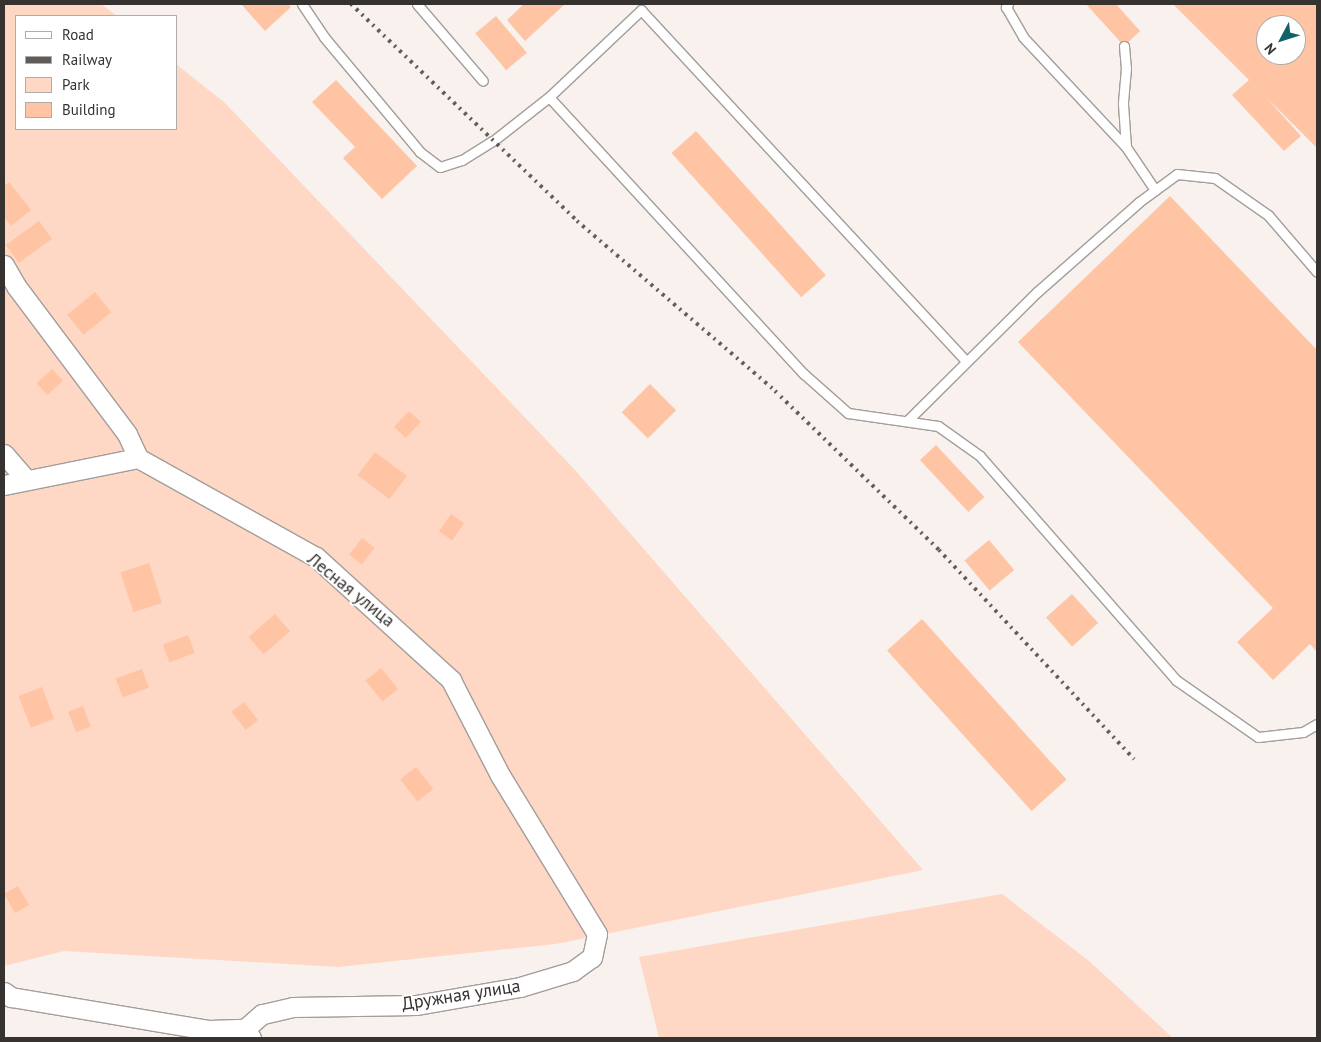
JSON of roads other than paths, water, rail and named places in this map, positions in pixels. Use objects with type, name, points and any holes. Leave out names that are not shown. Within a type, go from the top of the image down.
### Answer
[{"type":"street","points":[[4,265],[16,286],[127,434],[138,458],[26,479],[4,485]]},
{"type":"street","points":[[4,454],[26,479]]},
{"type":"street","name":"Лесная улица","points":[[138,458],[316,558],[451,680],[500,775],[597,934]]},
{"type":"street","name":"Дружная улица","points":[[4,992],[11,997],[209,1030],[248,1034],[262,1014],[292,1007],[416,1005],[520,988],[573,971],[592,957],[597,934]]},
{"type":"lane","points":[[302,4],[324,37],[420,152],[440,167],[462,160],[494,141],[549,97],[641,10],[966,361]]},
{"type":"lane","points":[[417,4],[483,81]]},
{"type":"lane","points":[[1008,4],[1006,7],[1023,37],[1126,147],[1155,190]]},
{"type":"lane","points":[[1124,46],[1126,68],[1123,104],[1126,147]]},
{"type":"lane","points":[[549,97],[804,374],[848,413],[877,420],[908,420],[938,426],[980,456],[1176,680],[1258,737],[1303,732],[1317,724]]},
{"type":"lane","points":[[908,420],[1037,292],[1155,190],[1177,174],[1215,178],[1268,215],[1317,272]]},
{"type":"railway","points":[[351,4],[577,221],[775,391],[939,550],[1134,759]]}]
